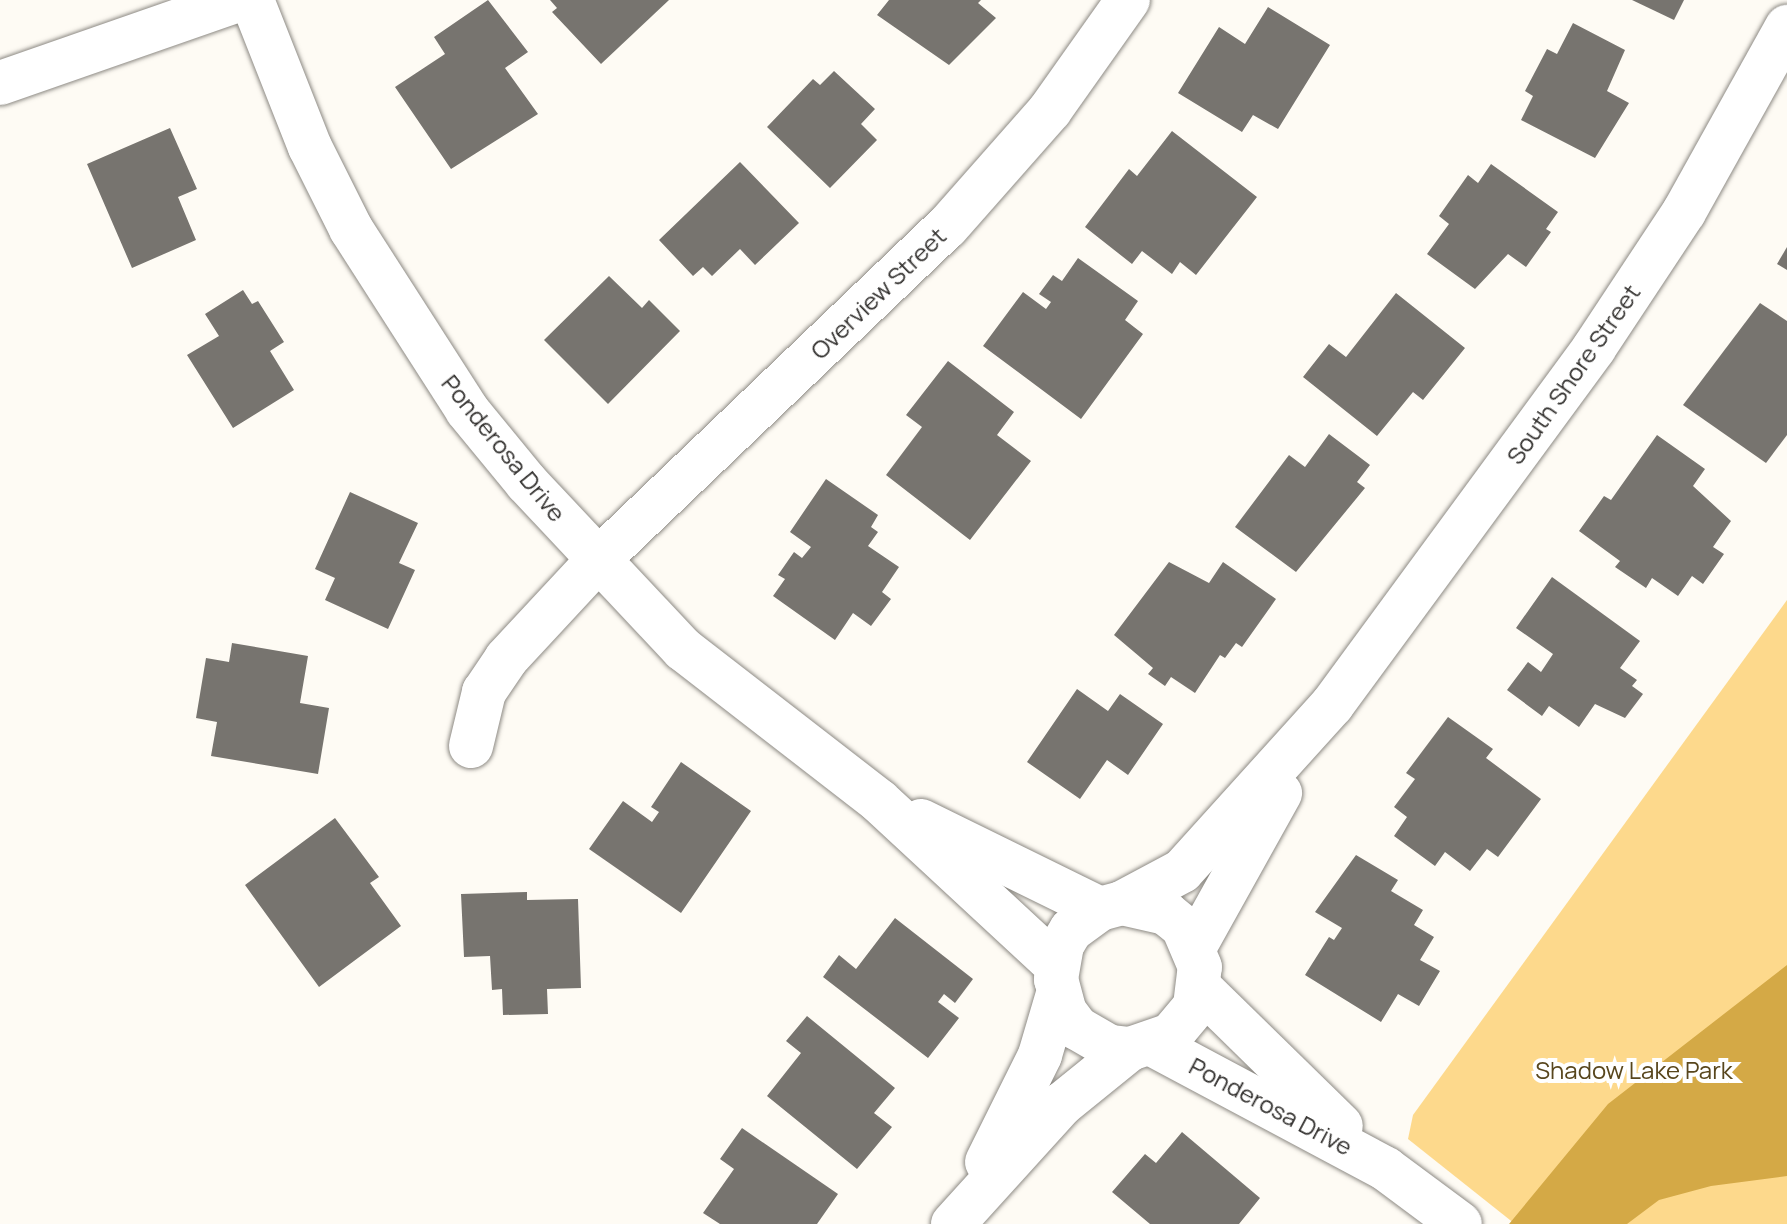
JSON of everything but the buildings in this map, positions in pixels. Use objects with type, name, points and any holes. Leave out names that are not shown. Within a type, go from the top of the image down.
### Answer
[{"type":"street","points":[[0,83],[239,0]]},
{"type":"street","name":"Ponderosa Drive","points":[[252,0],[310,147],[405,320],[467,410],[598,560],[683,649],[879,801],[1057,979]]},
{"type":"street","name":"Overview Street","points":[[471,746],[484,692],[506,659],[598,560],[947,227],[1050,110],[1128,0]]},
{"type":"street","name":"South Shore Street","points":[[1111,906],[1182,871],[1332,705],[1594,348],[1684,212],[1787,27]]},
{"type":"street","name":"South Shore Street","points":[[1198,967],[1332,705]]},
{"type":"street","name":"Ponderosa Drive","points":[[879,801],[1111,906]]},
{"type":"street","points":[[1111,906],[1166,913],[1198,967],[1185,1022],[1142,1047],[1062,1104],[956,1219],[1034,1069],[1071,930],[1111,906]]},
{"type":"street","name":"Ponderosa Drive","points":[[1198,967],[1386,1169]]},
{"type":"street","points":[[1057,979],[1077,1028],[1110,1047],[1142,1047]]},
{"type":"street","name":"Ponderosa Drive","points":[[1142,1047],[1386,1169],[1460,1224]]},
{"type":"green space","name":"Shadow Lake Park","points":[[1787,600],[1787,1224],[1515,1224],[1408,1139],[1413,1115]]},
{"type":"shaded area","points":[[1787,965],[1787,1176],[1711,1186],[1659,1200],[1627,1224],[1509,1224],[1608,1104]]}]
